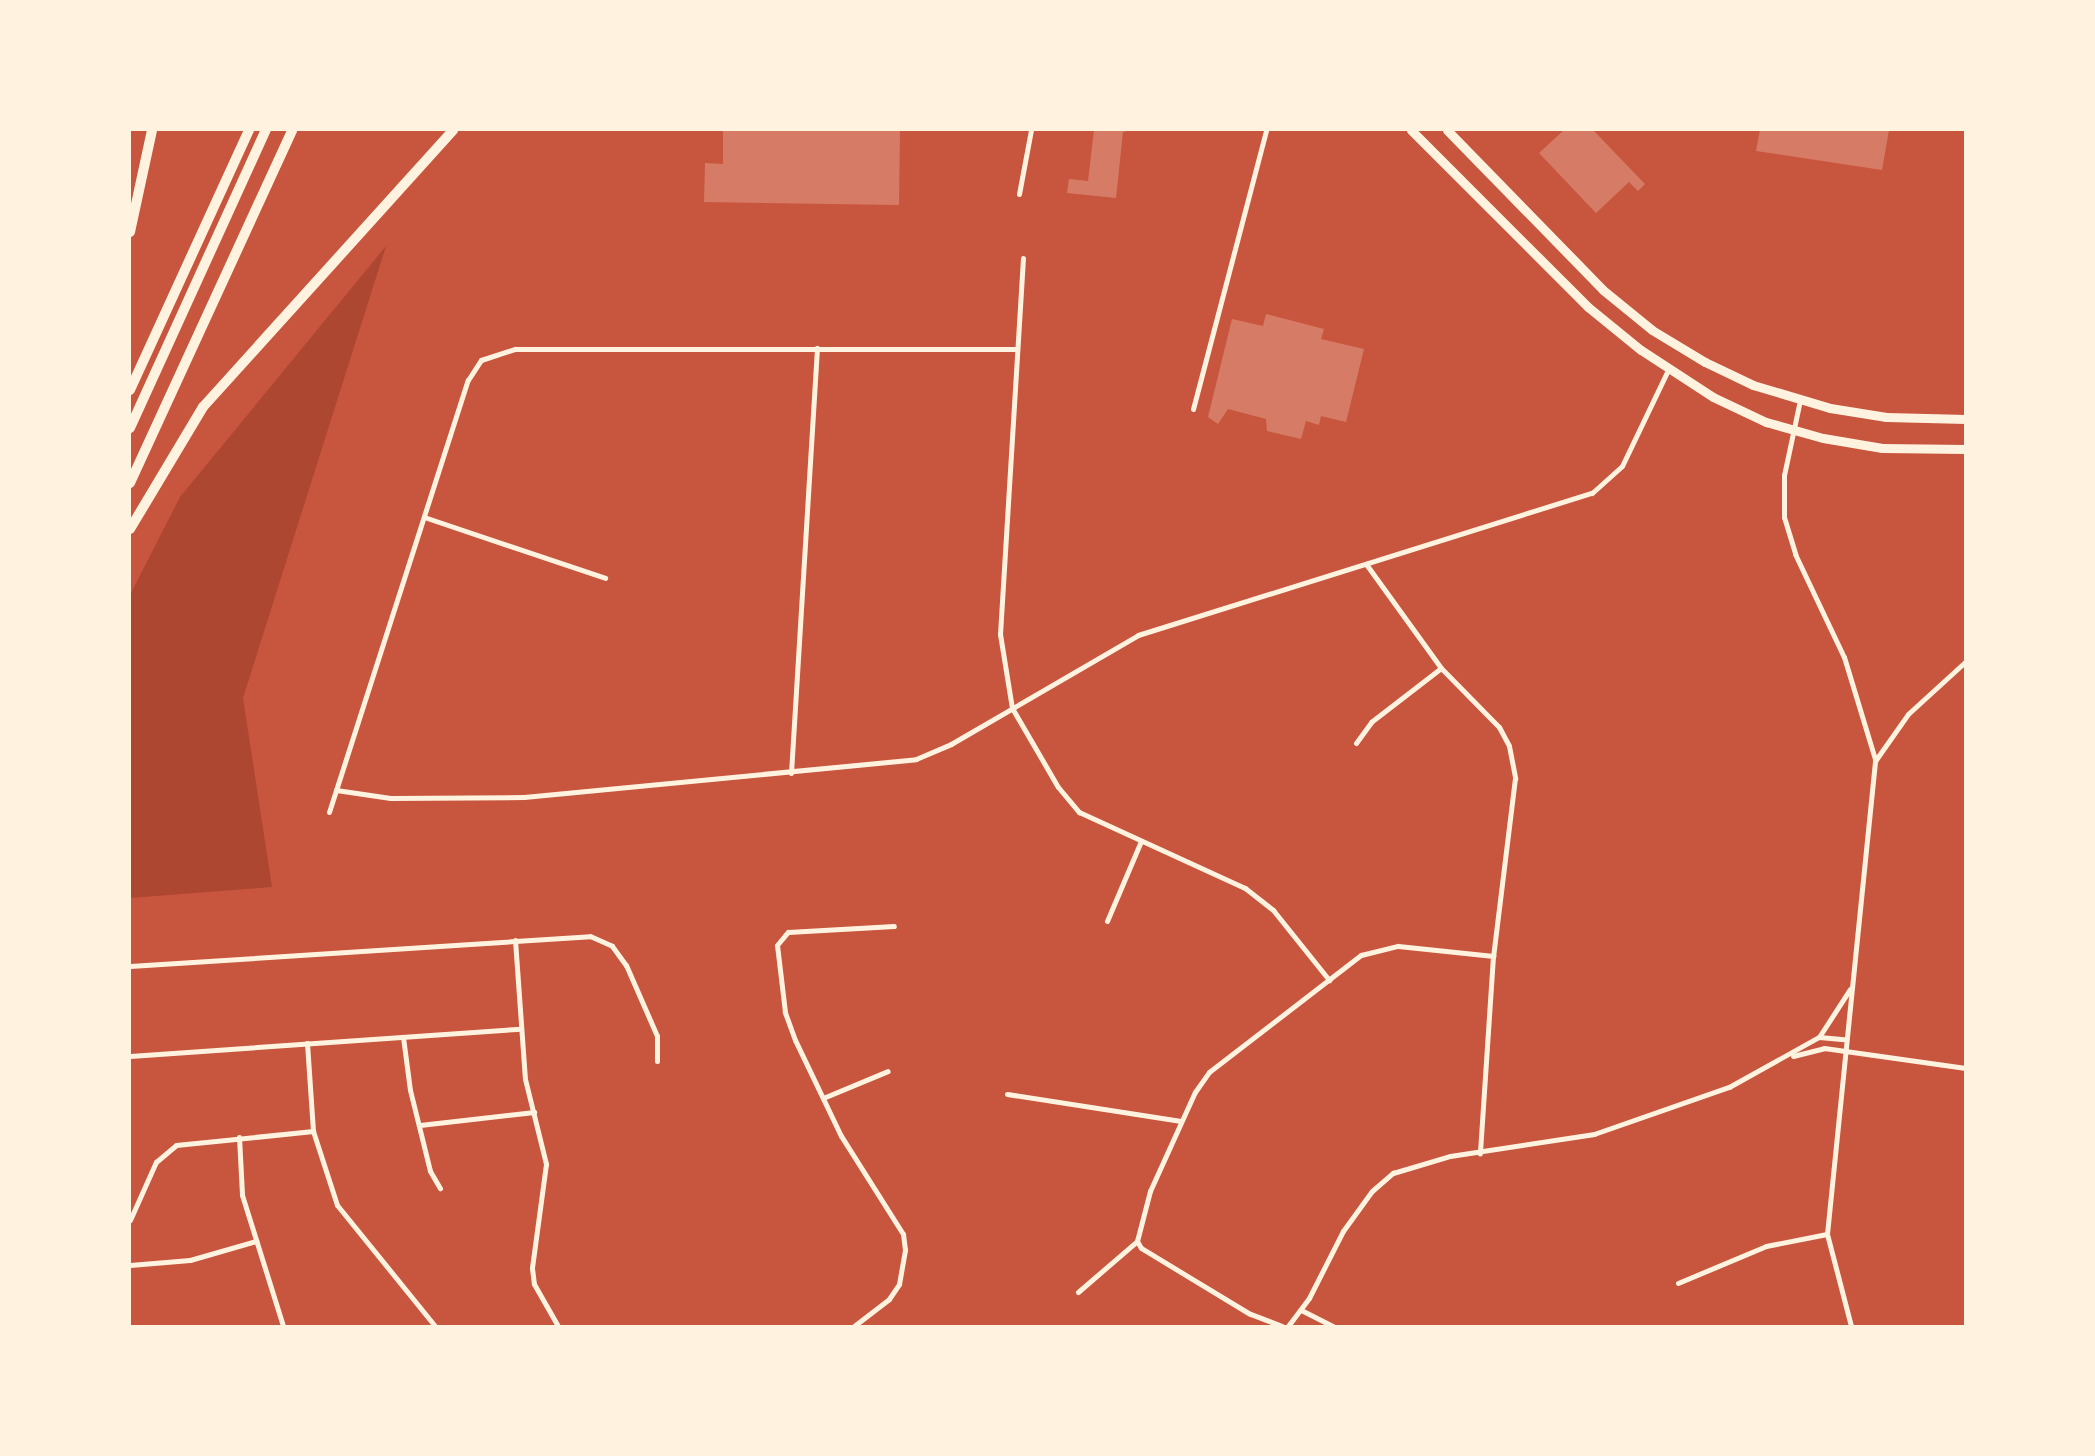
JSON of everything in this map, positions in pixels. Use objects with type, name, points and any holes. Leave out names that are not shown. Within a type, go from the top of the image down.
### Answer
[{"type":"highway","points":[[130,232],[152,130]]},
{"type":"highway","points":[[130,390],[249,130]]},
{"type":"highway","points":[[130,428],[266,130]]},
{"type":"highway","points":[[130,484],[292,130]]},
{"type":"highway","points":[[130,529],[174,450],[217,389],[453,130]]},
{"type":"main road","points":[[1411,130],[1588,307],[1669,368],[1740,412],[1792,430],[1882,448],[1965,449]]},
{"type":"main road","points":[[1447,130],[1578,267],[1626,310],[1705,362],[1800,400],[1886,417],[1965,419]]},
{"type":"street","points":[[1018,194],[1031,130]]},
{"type":"street","points":[[1193,409],[1266,130]]},
{"type":"street","points":[[1023,258],[1000,634],[1012,708],[1058,786],[1079,812],[1259,898],[1329,980]]},
{"type":"street","points":[[791,773],[817,348]]},
{"type":"street","points":[[329,812],[427,518],[468,380],[473,368],[491,354],[514,349],[1017,349]]},
{"type":"street","points":[[336,790],[390,798],[492,799],[791,773],[916,759],[1012,708],[1138,635],[1561,505],[1605,485],[1622,466],[1669,368]]},
{"type":"street","points":[[1800,400],[1792,430],[1782,496],[1788,535],[1844,657],[1875,761],[1852,984],[1842,1050],[1827,1234],[1850,1326]]},
{"type":"street","points":[[427,518],[606,578]]},
{"type":"street","points":[[1366,564],[1441,668],[1499,727],[1509,746],[1515,778],[1510,840],[1493,956],[1480,1154]]},
{"type":"street","points":[[1875,761],[1908,713],[1965,661]]},
{"type":"street","points":[[1356,743],[1371,722],[1441,668]]},
{"type":"street","points":[[1107,921],[1141,841]]},
{"type":"street","points":[[853,1326],[889,1299],[899,1284],[904,1270],[903,1234],[846,1145],[822,1098],[785,1012],[777,945],[780,936],[830,928],[894,926]]},
{"type":"street","points":[[130,966],[590,936],[612,946],[626,965],[657,1036],[657,1061]]},
{"type":"street","points":[[515,940],[524,1079],[546,1164],[532,1268],[534,1284],[558,1326]]},
{"type":"street","points":[[1078,1292],[1137,1241],[1150,1191],[1181,1121],[1209,1072],[1361,955],[1383,947],[1493,956]]},
{"type":"street","points":[[1288,1326],[1301,1310],[1343,1231],[1383,1182],[1412,1164],[1594,1134],[1728,1087],[1788,1057],[1819,1037],[1852,984]]},
{"type":"street","points":[[130,1056],[521,1029]]},
{"type":"street","points":[[404,1037],[419,1125],[430,1171],[440,1188]]},
{"type":"street","points":[[1819,1037],[1844,1039]]},
{"type":"street","points":[[307,1043],[313,1131],[342,1214],[435,1326]]},
{"type":"street","points":[[1788,1057],[1824,1048],[1965,1068]]},
{"type":"street","points":[[822,1098],[888,1071]]},
{"type":"street","points":[[1007,1094],[1181,1121]]},
{"type":"street","points":[[419,1125],[496,1120],[534,1112]]},
{"type":"street","points":[[130,1220],[163,1152],[189,1141],[313,1131]]},
{"type":"street","points":[[239,1137],[242,1195],[283,1326]]},
{"type":"street","points":[[1678,1283],[1766,1246],[1827,1234]]},
{"type":"street","points":[[130,1265],[190,1261],[256,1241]]},
{"type":"street","points":[[1137,1241],[1141,1248],[1250,1314],[1282,1326]]},
{"type":"street","points":[[1301,1310],[1333,1326]]},
{"type":"shaded area","points":[[386,246],[243,698],[272,887],[130,898],[130,595],[180,497]]},
{"type":"building","points":[[723,130],[900,130],[899,205],[704,202],[705,163],[723,164]]},
{"type":"building","points":[[1094,130],[1130,130],[1123,132],[1116,198],[1067,193],[1069,179],[1088,181]]},
{"type":"building","points":[[1564,130],[1593,130],[1645,184],[1638,191],[1629,182],[1596,213],[1539,153]]},
{"type":"building","points":[[1760,130],[1889,130],[1882,170],[1756,151]]},
{"type":"building","points":[[1266,314],[1324,329],[1321,339],[1364,349],[1346,422],[1321,416],[1319,425],[1306,421],[1301,439],[1267,431],[1266,419],[1228,409],[1218,424],[1208,417],[1232,319],[1263,326]]}]
